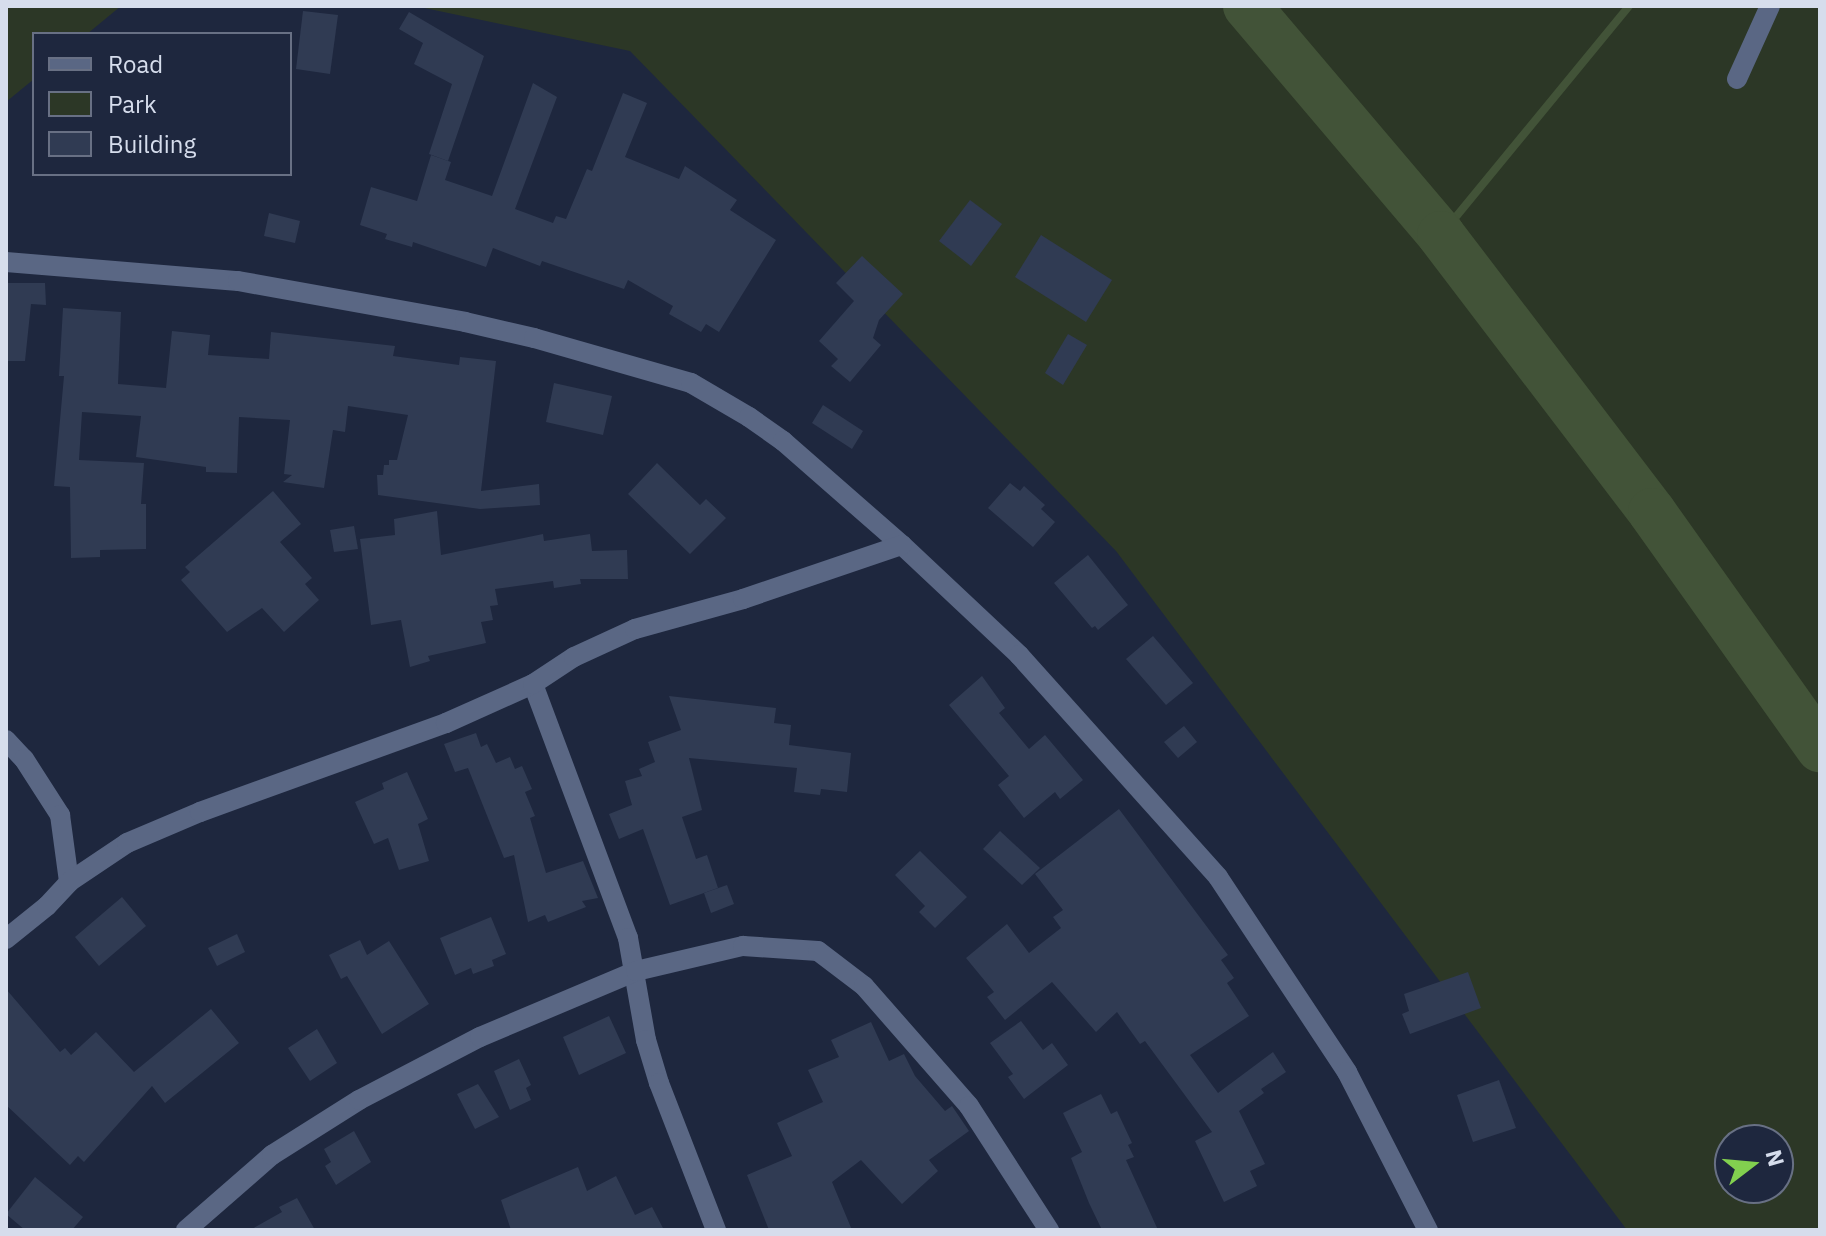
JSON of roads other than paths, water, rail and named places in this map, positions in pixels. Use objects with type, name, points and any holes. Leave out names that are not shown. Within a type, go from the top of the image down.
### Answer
[{"type":"street","points":[[1737,79],[1770,6]]},
{"type":"street","points":[[6,262],[238,281],[479,325],[679,379],[726,402],[783,441],[902,545],[1019,655],[1218,877],[1347,1072],[1428,1230]]},
{"type":"street","points":[[6,939],[47,906],[69,882],[127,843],[200,812],[446,723],[533,684],[574,657],[635,629],[743,599],[902,545]]},
{"type":"street","points":[[533,684],[628,938],[646,1040],[659,1083],[716,1230]]},
{"type":"street","points":[[6,740],[24,759],[60,815],[69,882]]},
{"type":"street","points":[[186,1230],[272,1155],[359,1100],[480,1037],[636,971],[743,946],[818,951],[864,986],[969,1106],[1049,1230]]},
{"type":"waterway","points":[[1247,6],[1441,235],[1652,512],[1820,748]]},
{"type":"waterway","points":[[1441,235],[1629,6]]}]
